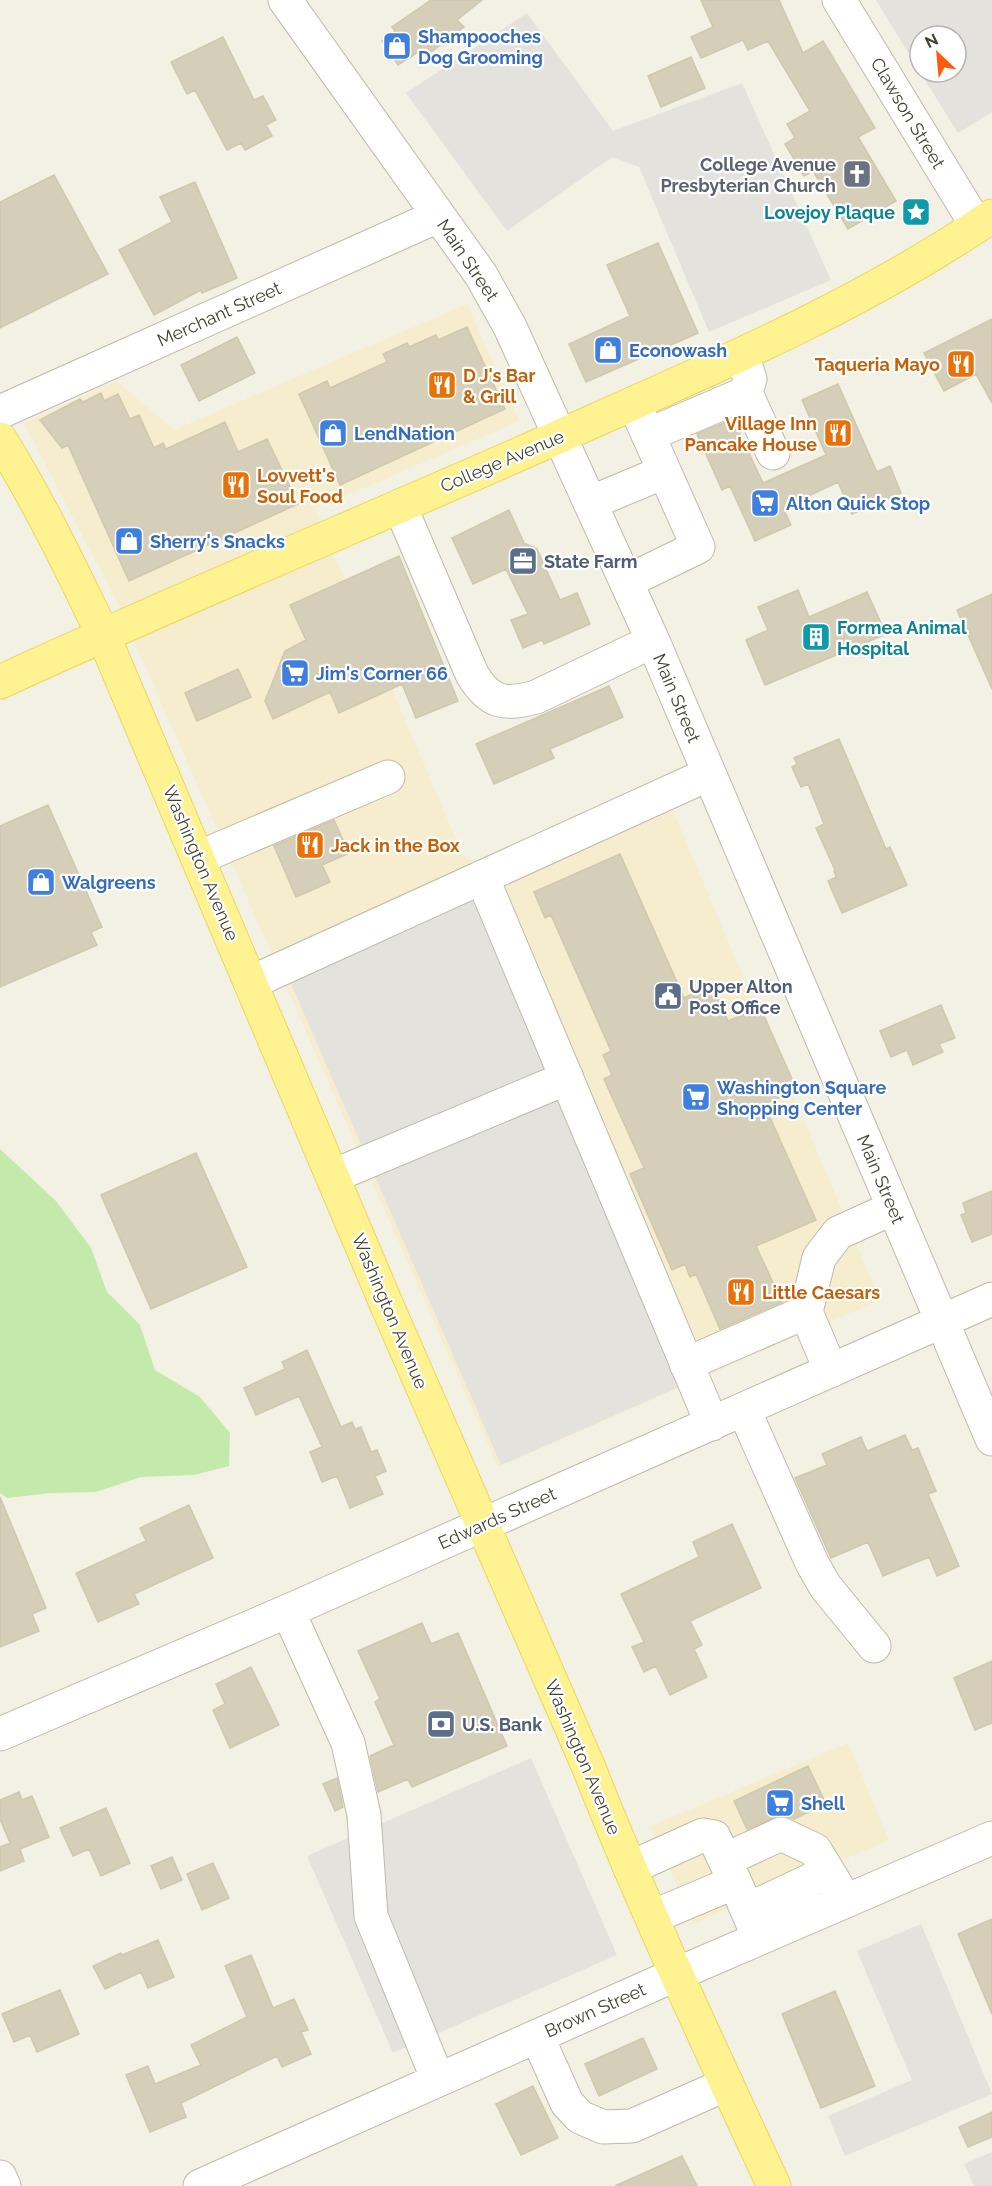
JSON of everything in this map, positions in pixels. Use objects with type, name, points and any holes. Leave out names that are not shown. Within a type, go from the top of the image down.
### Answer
[{"type":"main road","name":"College Avenue","points":[[0,682],[742,355],[808,324],[902,274],[984,221]]},
{"type":"main road","name":"Washington Avenue","points":[[0,439],[24,477],[62,549],[103,635],[630,1868],[676,1974],[774,2186]]},
{"type":"street","name":"Main Street","points":[[285,0],[490,289],[510,327],[653,641],[992,1439]]},
{"type":"street","name":"Clawson Street","points":[[839,0],[984,221]]},
{"type":"street","name":"Merchant Street","points":[[0,412],[438,216]]},
{"type":"street","points":[[742,355],[750,379],[746,393],[773,453]]},
{"type":"street","points":[[648,435],[746,393]]},
{"type":"street","points":[[626,582],[698,547],[634,403]]},
{"type":"street","points":[[590,503],[664,472]]},
{"type":"street","points":[[400,506],[472,674],[480,688],[491,697],[506,702],[518,702],[536,697],[653,641]]},
{"type":"street","points":[[252,982],[709,774]]},
{"type":"street","points":[[198,858],[388,777]]},
{"type":"street","points":[[482,877],[712,1424]]},
{"type":"street","points":[[333,1176],[567,1078]]},
{"type":"street","points":[[831,1371],[806,1312],[819,1258],[838,1233],[893,1208]]},
{"type":"street","name":"Edwards Street","points":[[0,1734],[288,1611],[992,1299]]},
{"type":"street","points":[[686,1364],[806,1312]]},
{"type":"street","points":[[744,1410],[812,1563],[825,1586],[874,1646]]},
{"type":"street","points":[[288,1611],[348,1743],[364,1815],[370,1916],[438,2080]]},
{"type":"street","points":[[742,1898],[781,1834],[815,1850],[846,1901]]},
{"type":"street","points":[[630,1868],[703,1835],[714,1837],[742,1898]]},
{"type":"street","name":"Brown Street","points":[[200,2186],[676,1974],[742,1898],[846,1901],[992,1839]]},
{"type":"street","points":[[652,1917],[742,1898],[828,1872]]},
{"type":"street","points":[[537,2036],[567,2103],[580,2117],[603,2127],[632,2126],[727,2084]]},
{"type":"street","points":[[0,2177],[4,2186]]},
{"type":"shaded area","points":[[876,0],[992,0],[992,112],[958,133],[927,84],[968,84],[968,24],[908,24],[908,52]]},
{"type":"shaded area","points":[[527,13],[613,131],[742,83],[831,280],[709,332],[639,167],[612,157],[507,231],[406,93]]},
{"type":"shaded area","points":[[467,304],[519,421],[315,509],[463,856],[507,879],[673,811],[880,1300],[498,1467],[115,598],[24,423],[117,381],[174,430]]},
{"type":"shaded area","points":[[487,873],[706,1375],[501,1465],[282,963]]},
{"type":"shaded area","points":[[848,1743],[889,1840],[693,1924],[651,1826]]},
{"type":"shaded area","points":[[531,1758],[617,1955],[393,2053],[307,1856]]},
{"type":"shaded area","points":[[921,1924],[992,2094],[845,2156],[828,2116],[912,2080],[857,1951]]},
{"type":"shaded area","points":[[992,2152],[992,2186],[974,2186],[964,2164]]},
{"type":"green space","points":[[0,1149],[56,1201],[91,1248],[107,1292],[140,1325],[155,1370],[200,1397],[230,1433],[229,1466],[194,1475],[141,1477],[96,1492],[51,1493],[7,1498],[0,1493]]},
{"type":"building","points":[[431,0],[482,0],[457,20],[464,27],[426,56],[421,50],[398,65],[382,41],[395,31],[392,27]]},
{"type":"building","points":[[701,0],[779,0],[803,53],[823,41],[875,128],[858,137],[896,201],[848,229],[813,171],[804,176],[785,144],[795,138],[787,124],[810,111],[768,41],[748,50],[743,40],[701,58],[691,37],[713,27]]},
{"type":"building","points":[[223,37],[254,100],[263,96],[276,120],[266,125],[272,136],[245,150],[241,143],[227,150],[195,90],[187,94],[171,62]]},
{"type":"building","points":[[691,57],[705,88],[661,107],[648,76]]},
{"type":"building","points":[[54,175],[108,274],[0,328],[0,202]]},
{"type":"building","points":[[195,182],[237,278],[202,293],[201,290],[154,315],[119,250],[172,222],[160,197]]},
{"type":"building","points":[[658,243],[698,333],[586,382],[569,344],[630,316],[607,265]]},
{"type":"building","name":"Taqueria Mayo","points":[[992,319],[992,403],[976,374],[944,391],[924,353]]},
{"type":"building","points":[[467,327],[505,409],[340,485],[299,394],[327,381],[330,388],[387,362],[383,354],[407,343],[409,347],[436,335],[438,340]]},
{"type":"building","points":[[237,337],[255,373],[199,401],[181,365]]},
{"type":"building","points":[[838,384],[877,472],[890,466],[901,493],[852,514],[838,482],[783,508],[791,525],[755,541],[730,486],[722,490],[697,434],[733,419],[763,483],[826,455],[802,400]]},
{"type":"building","points":[[101,393],[104,401],[118,394],[130,419],[139,415],[154,448],[163,443],[166,449],[225,422],[238,452],[267,439],[298,504],[129,581],[68,445],[62,448],[40,420],[80,399],[83,402]]},
{"type":"building","points":[[509,510],[524,543],[537,549],[560,600],[577,593],[590,624],[544,644],[542,640],[523,648],[511,620],[528,614],[506,569],[473,584],[452,538]]},
{"type":"building","points":[[399,556],[458,701],[416,718],[402,684],[339,713],[330,692],[273,719],[265,701],[285,651],[306,640],[290,605]]},
{"type":"building","name":"Formea Animal Hospital","points":[[798,590],[809,617],[867,592],[886,634],[765,685],[746,640],[768,630],[758,607]]},
{"type":"building","points":[[992,594],[992,689],[957,610]]},
{"type":"building","points":[[238,669],[251,697],[197,721],[185,693]]},
{"type":"building","points":[[609,686],[623,717],[550,749],[554,758],[494,784],[476,744]]},
{"type":"building","points":[[839,739],[886,849],[890,847],[907,885],[842,913],[828,881],[836,877],[835,870],[816,828],[824,824],[808,784],[801,787],[792,767],[797,764],[794,758]]},
{"type":"building","name":"Walgreens","points":[[48,805],[102,927],[91,932],[97,945],[0,987],[0,826]]},
{"type":"building","name":"Jack in the Box","points":[[334,820],[349,853],[322,865],[330,882],[296,897],[274,846]]},
{"type":"building","name":"Washington Square Shopping Center","points":[[620,854],[684,998],[712,985],[728,1021],[760,1007],[797,1090],[764,1104],[816,1220],[756,1246],[782,1302],[720,1329],[696,1274],[690,1277],[685,1264],[672,1270],[630,1174],[644,1168],[604,1079],[612,1075],[603,1055],[611,1051],[551,915],[545,918],[534,892]]},
{"type":"building","points":[[941,1005],[955,1038],[939,1044],[943,1052],[913,1065],[907,1050],[891,1057],[880,1031]]},
{"type":"building","points":[[196,1153],[247,1267],[151,1309],[101,1195]]},
{"type":"building","points":[[992,1191],[992,1234],[972,1242],[961,1215],[966,1213],[963,1203]]},
{"type":"building","points":[[307,1350],[341,1427],[352,1422],[355,1429],[361,1427],[371,1452],[377,1450],[386,1471],[375,1476],[383,1494],[350,1508],[337,1476],[322,1482],[310,1452],[322,1447],[299,1396],[256,1415],[244,1388],[285,1369],[282,1362]]},
{"type":"building","points":[[905,1435],[912,1450],[918,1448],[936,1491],[928,1494],[959,1566],[937,1576],[929,1557],[883,1576],[868,1542],[831,1558],[795,1478],[827,1465],[822,1454],[861,1437],[867,1451]]},
{"type":"building","points":[[0,1497],[46,1608],[32,1614],[39,1631],[0,1647]]},
{"type":"building","points":[[189,1505],[213,1558],[134,1594],[139,1604],[98,1622],[76,1573],[146,1541],[140,1528]]},
{"type":"building","points":[[732,1524],[761,1588],[690,1621],[702,1645],[694,1649],[707,1677],[670,1695],[656,1666],[644,1672],[632,1647],[644,1642],[621,1594],[699,1557],[693,1542]]},
{"type":"building","name":"U.S. Bank","points":[[422,1623],[431,1644],[458,1633],[507,1746],[412,1787],[408,1779],[378,1792],[370,1756],[394,1745],[375,1702],[380,1699],[358,1651]]},
{"type":"building","points":[[992,1661],[992,1723],[975,1730],[954,1678]]},
{"type":"building","points":[[251,1667],[279,1725],[230,1748],[213,1710],[225,1704],[216,1684]]},
{"type":"building","name":"Shell","points":[[808,1766],[826,1804],[794,1819],[781,1815],[747,1829],[734,1801]]},
{"type":"building","points":[[337,1778],[343,1807],[335,1811],[323,1784]]},
{"type":"building","points":[[19,1792],[22,1800],[32,1796],[49,1837],[20,1849],[24,1861],[0,1871],[0,1847],[10,1843],[0,1819],[0,1800]]},
{"type":"building","points":[[106,1808],[130,1863],[101,1876],[89,1849],[73,1856],[60,1828]]},
{"type":"building","points":[[172,1857],[182,1880],[161,1889],[151,1866]]},
{"type":"building","points":[[213,1863],[229,1898],[202,1910],[187,1874]]},
{"type":"building","points":[[992,1919],[992,2014],[958,1934]]},
{"type":"building","points":[[158,1940],[174,1977],[148,1988],[141,1972],[105,1989],[93,1966]]},
{"type":"building","points":[[251,1955],[273,2008],[294,1999],[308,2030],[301,2032],[311,2054],[282,2067],[277,2056],[181,2103],[186,2117],[150,2132],[126,2075],[148,2066],[155,2084],[201,2065],[191,2045],[247,2017],[225,1966]]},
{"type":"building","points":[[60,1990],[79,2034],[37,2052],[30,2035],[14,2042],[2,2014]]},
{"type":"building","points":[[835,1991],[875,2086],[821,2108],[782,2014]]},
{"type":"building","points":[[643,2038],[657,2069],[599,2096],[585,2064]]},
{"type":"building","points":[[533,2086],[558,2138],[521,2155],[496,2104]]},
{"type":"building","points":[[992,2112],[992,2137],[968,2147],[959,2127]]},
{"type":"building","points":[[682,2156],[697,2186],[615,2186]]},
{"type":"place","name":"Shampooches Dog Grooming","points":[[397,46]]},
{"type":"place","name":"College Avenue Presbyterian Church","points":[[857,174]]},
{"type":"place","name":"Lovejoy Plaque","points":[[916,212]]},
{"type":"place","name":"Econowash","points":[[608,350]]},
{"type":"place","name":"Taqueria Mayo","points":[[961,364]]},
{"type":"place","name":"D J's Bar & Grill","points":[[442,385]]},
{"type":"place","name":"LendNation","points":[[333,433]]},
{"type":"place","name":"Village Inn Pancake House","points":[[838,433]]},
{"type":"place","name":"Lovvett's Soul Food","points":[[236,485]]},
{"type":"place","name":"Alton Quick Stop","points":[[765,503]]},
{"type":"place","name":"Sherry's Snacks","points":[[129,541]]},
{"type":"place","name":"State Farm","points":[[523,561]]},
{"type":"place","name":"Formea Animal Hospital","points":[[816,637]]},
{"type":"place","name":"Jim's Corner 66","points":[[295,673]]},
{"type":"place","name":"Jack in the Box","points":[[310,845]]},
{"type":"place","name":"Walgreens","points":[[41,882]]},
{"type":"place","name":"Upper Alton Post Office","points":[[668,996]]},
{"type":"place","name":"Washington Square Shopping Center","points":[[696,1097]]},
{"type":"place","name":"Little Caesars","points":[[741,1292]]},
{"type":"place","name":"U.S. Bank","points":[[441,1724]]},
{"type":"place","name":"Shell","points":[[780,1803]]}]
